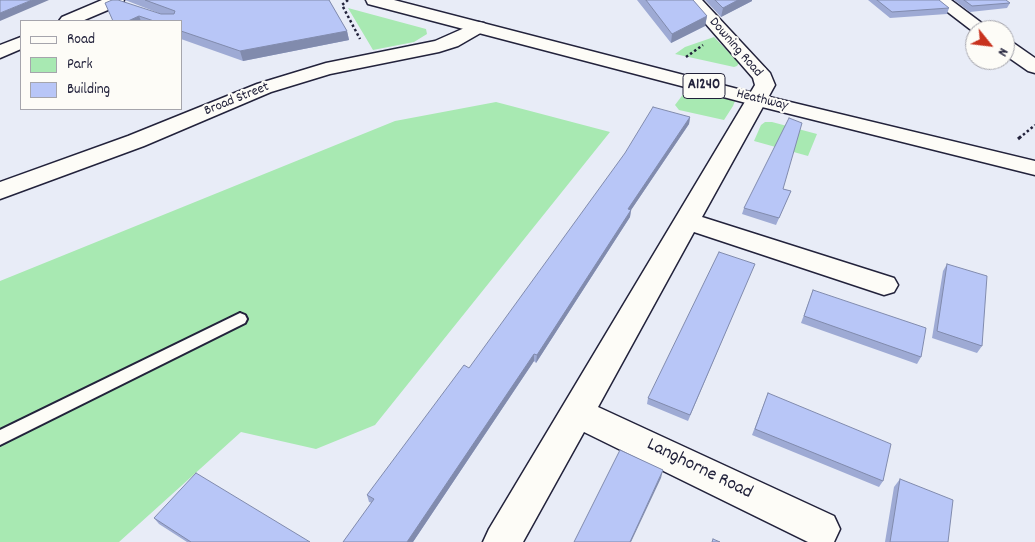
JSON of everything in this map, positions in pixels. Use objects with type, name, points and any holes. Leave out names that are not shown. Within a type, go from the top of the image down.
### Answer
[{"type":"street","name":"Heathway","points":[[374,0],[757,100],[1035,168]]},
{"type":"street","name":"Downing Road","points":[[693,0],[763,77],[765,85],[757,100]]},
{"type":"street","points":[[940,0],[968,20]]},
{"type":"street","points":[[71,20],[117,2]]},
{"type":"street","name":"Broad Street","points":[[0,191],[136,140],[264,88],[326,69],[439,46],[451,42],[478,27]]},
{"type":"street","points":[[0,52],[20,42]]},
{"type":"street","points":[[1015,53],[1034,66]]},
{"type":"street","points":[[502,542],[757,100]]},
{"type":"street","points":[[688,221],[884,285]]},
{"type":"street","name":"Langhorne Road","points":[[576,412],[821,529]]},
{"type":"lane","points":[[0,438],[240,319]]},
{"type":"path","points":[[348,0],[342,5],[368,54],[374,60]]},
{"type":"path","points":[[670,77],[683,59],[701,46],[727,38]]},
{"type":"green space","points":[[348,8],[426,29],[427,34],[414,42],[373,50]]},
{"type":"green space","points":[[714,37],[739,63],[737,66],[734,67],[675,54],[685,47]]},
{"type":"green space","points":[[687,89],[735,101],[724,120],[679,110],[675,105]]},
{"type":"green space","points":[[496,102],[610,132],[375,425],[316,449],[241,432],[119,542],[0,542],[0,281],[395,121]]},
{"type":"green space","points":[[765,122],[772,122],[817,134],[808,156],[754,141],[761,125]]},
{"type":"building","points":[[0,0],[32,0],[0,13]]},
{"type":"building","points":[[118,0],[161,14],[174,14],[175,11],[145,0],[329,0],[347,31],[240,51],[182,31],[182,20],[151,20],[139,16],[130,20],[113,20],[105,3]]},
{"type":"building","points":[[646,0],[693,0],[707,16],[672,34]]},
{"type":"building","points":[[715,0],[738,0],[723,8]]},
{"type":"building","points":[[877,0],[939,0],[949,8],[892,12]]},
{"type":"building","points":[[964,0],[1006,0],[1010,3],[972,6]]},
{"type":"building","points":[[653,107],[690,117],[628,209],[631,210],[537,355],[534,354],[407,542],[343,542],[374,499],[367,495],[464,365],[469,368],[625,153]]},
{"type":"building","points":[[789,118],[802,123],[783,189],[791,191],[779,218],[744,208]]},
{"type":"building","points":[[719,252],[755,264],[690,415],[648,398]]},
{"type":"building","points":[[947,264],[987,276],[982,346],[937,331]]},
{"type":"building","points":[[813,290],[926,328],[921,357],[804,316]]},
{"type":"building","points":[[768,393],[891,444],[883,481],[755,429]]},
{"type":"building","points":[[620,450],[663,470],[630,542],[574,542]]},
{"type":"building","points":[[196,473],[310,542],[191,542],[154,518]]},
{"type":"building","points":[[900,479],[953,500],[948,542],[890,542]]}]
